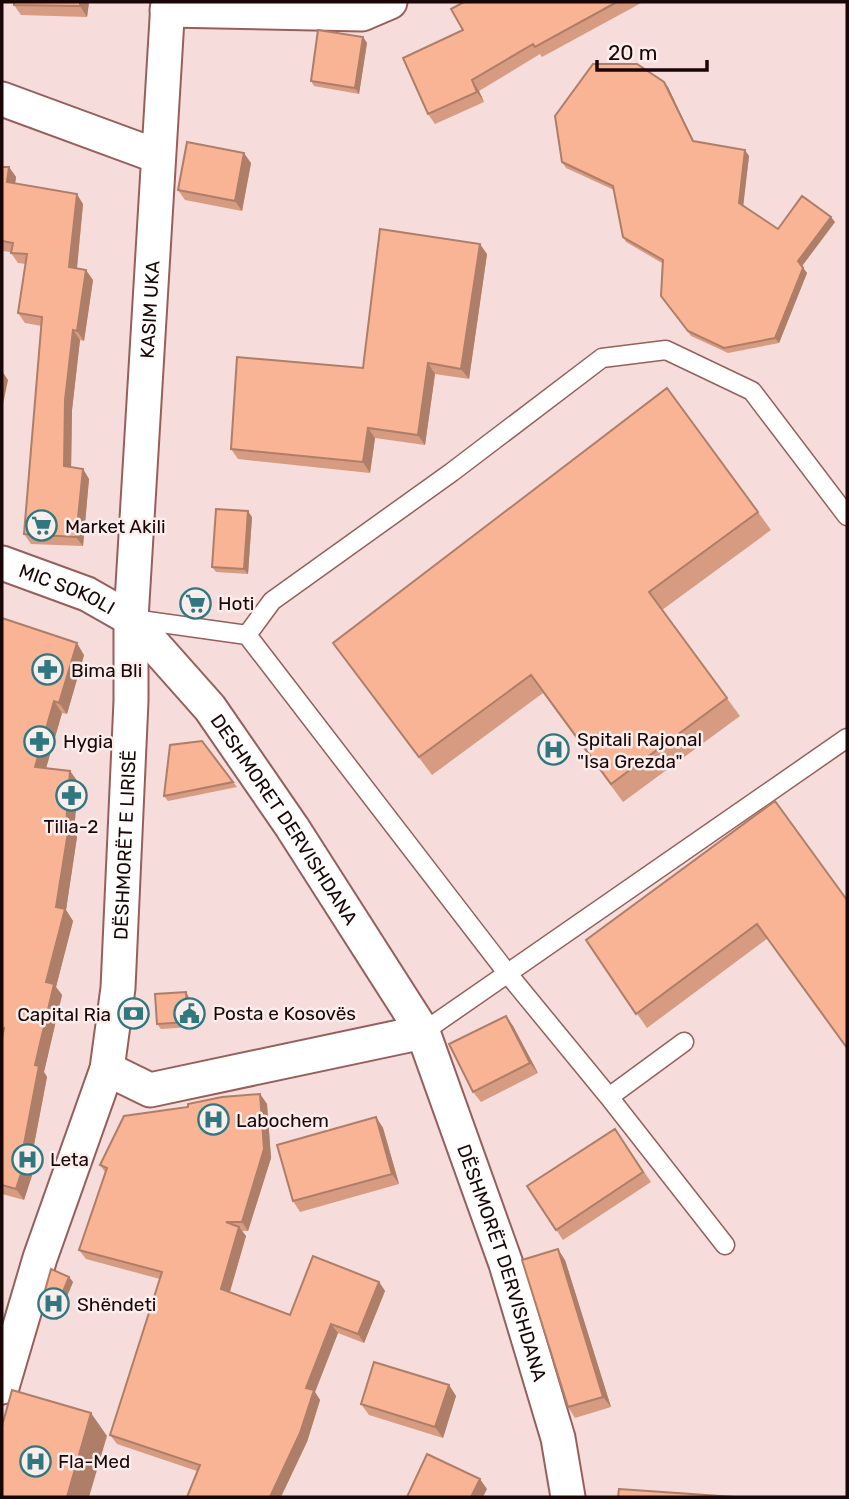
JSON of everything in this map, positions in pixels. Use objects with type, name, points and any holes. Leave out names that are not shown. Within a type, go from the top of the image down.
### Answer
[{"type":"street","points":[[167,6],[362,14],[390,2]]},
{"type":"street","name":"KASIM UKA","points":[[131,619],[167,6]]},
{"type":"street","points":[[2,99],[157,156]]},
{"type":"street","name":"MIC SOKOLI","points":[[2,564],[87,594],[131,619]]},
{"type":"street","name":"DESHMORET DERVISHDANA","points":[[131,619],[210,708],[292,827],[423,1032]]},
{"type":"street","name":"DËSHMORËT E LIRISË","points":[[2,1387],[40,1258],[107,1069],[119,975],[131,701],[131,619]]},
{"type":"street","points":[[107,1069],[150,1090],[423,1032]]},
{"type":"street","name":"DËSHMORËT DERVISHDANA","points":[[423,1032],[506,1265],[558,1438],[568,1497]]},
{"type":"lane","points":[[247,635],[272,601],[452,472],[602,358],[666,350],[752,391],[847,516]]},
{"type":"lane","points":[[131,619],[247,635],[508,974],[609,1097],[724,1245]]},
{"type":"lane","points":[[423,1032],[847,738]]},
{"type":"lane","points":[[609,1097],[684,1042]]},
{"type":"building","points":[[14,2],[80,2],[80,6],[14,5]]},
{"type":"building","points":[[464,2],[617,2],[535,47],[533,44],[472,80],[477,92],[428,114],[403,58],[463,30],[451,9]]},
{"type":"building","points":[[318,30],[363,37],[355,88],[311,81]]},
{"type":"building","points":[[593,64],[637,64],[664,82],[693,141],[745,150],[739,203],[778,229],[802,196],[831,217],[798,261],[803,268],[775,338],[724,348],[688,331],[661,296],[663,260],[623,237],[613,186],[562,162],[555,116]]},
{"type":"building","points":[[187,142],[244,153],[235,201],[178,190]]},
{"type":"building","points":[[2,167],[9,167],[7,182],[77,194],[69,267],[86,270],[77,331],[73,330],[65,400],[64,466],[83,469],[76,537],[24,534],[42,317],[18,313],[27,254],[11,253],[13,243],[2,241]]},
{"type":"building","points":[[380,229],[480,244],[461,369],[428,363],[418,435],[368,428],[363,462],[231,449],[237,357],[363,368]]},
{"type":"building","points":[[667,388],[758,512],[649,592],[727,698],[611,784],[531,675],[419,757],[333,643]]},
{"type":"building","points":[[216,509],[248,511],[244,569],[212,567]]},
{"type":"building","points":[[2,618],[77,643],[59,703],[54,701],[35,767],[70,771],[66,825],[69,826],[56,907],[65,909],[46,982],[54,984],[35,1065],[39,1066],[24,1144],[30,1146],[16,1189],[2,1185]]},
{"type":"building","points":[[202,741],[233,782],[164,796],[170,745]]},
{"type":"building","points":[[775,801],[847,900],[847,1048],[757,924],[636,1014],[586,940]]},
{"type":"building","points":[[186,992],[188,1022],[157,1024],[155,994]]},
{"type":"building","points":[[506,1016],[530,1063],[473,1092],[449,1044]]},
{"type":"building","points":[[260,1094],[264,1149],[242,1222],[226,1222],[239,1227],[221,1289],[290,1315],[313,1256],[379,1282],[358,1334],[331,1324],[306,1388],[314,1390],[300,1433],[270,1497],[187,1497],[200,1465],[110,1435],[162,1272],[79,1250],[107,1168],[100,1165],[124,1116],[188,1107],[188,1104],[222,1097]]},
{"type":"building","points":[[376,1117],[392,1174],[293,1201],[277,1145]]},
{"type":"building","points":[[615,1129],[643,1172],[556,1230],[527,1186]]},
{"type":"building","points":[[558,1249],[603,1397],[568,1407],[522,1260]]},
{"type":"building","points":[[51,1269],[69,1277],[54,1314],[40,1308]]},
{"type":"building","points":[[374,1362],[449,1385],[435,1427],[361,1404]]},
{"type":"building","points":[[12,1390],[91,1413],[67,1497],[2,1497],[2,1426]]},
{"type":"building","points":[[427,1454],[480,1479],[471,1497],[407,1497]]},
{"type":"building","points":[[619,1489],[735,1497],[618,1497]]},
{"type":"place","name":"Market Akili","points":[[42,526]]},
{"type":"place","name":"Hoti","points":[[195,603]]},
{"type":"place","name":"Bima Bli","points":[[48,670]]},
{"type":"place","name":"Hygia","points":[[40,741]]},
{"type":"place","name":"Spitali Rajonal \"Isa Grezda\"","points":[[554,750]]},
{"type":"place","name":"Tilia-2","points":[[71,795]]},
{"type":"place","name":"Posta e Kosovës","points":[[190,1013]]},
{"type":"place","name":"Capital Ria","points":[[134,1014]]},
{"type":"place","name":"Labochem","points":[[213,1120]]},
{"type":"place","name":"Leta","points":[[27,1159]]},
{"type":"place","name":"Shëndeti","points":[[54,1304]]},
{"type":"place","name":"Fla-Med","points":[[35,1461]]}]
